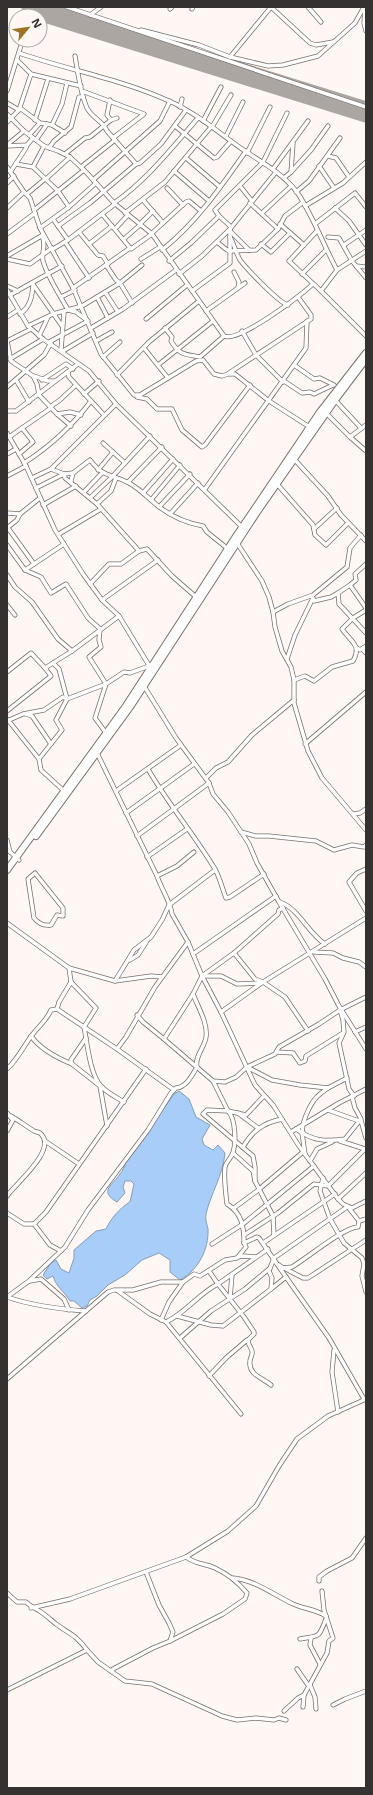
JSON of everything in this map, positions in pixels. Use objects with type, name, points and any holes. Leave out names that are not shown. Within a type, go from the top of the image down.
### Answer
[{"type":"highway","points":[[7,870],[17,859],[97,753],[144,686],[237,543],[294,459],[335,386],[366,353]]},
{"type":"highway","points":[[7,876],[64,791],[106,733],[242,527],[312,429],[326,413],[366,359]]},
{"type":"street","points":[[67,7],[366,107]]},
{"type":"street","points":[[90,15],[101,7]]},
{"type":"street","points":[[308,7],[321,22]]},
{"type":"street","points":[[126,27],[158,33],[198,45],[230,57],[268,66],[283,65],[315,57],[355,23],[365,7]]},
{"type":"street","points":[[365,7],[364,23],[366,31]]},
{"type":"street","points":[[230,57],[270,8],[310,43],[316,45],[334,42]]},
{"type":"street","points":[[7,91],[20,48]]},
{"type":"street","points":[[19,53],[50,64],[78,70],[170,101],[226,136],[284,178],[296,192],[315,224],[326,250],[337,270]]},
{"type":"street","points":[[75,56],[82,91],[88,109],[105,126],[107,131],[136,164]]},
{"type":"street","points":[[17,60],[31,74],[81,86]]},
{"type":"street","points":[[7,122],[13,118],[20,109],[31,74]]},
{"type":"street","points":[[35,120],[48,79]]},
{"type":"street","points":[[11,171],[27,145],[49,124],[62,104],[68,83]]},
{"type":"street","points":[[202,121],[221,87]]},
{"type":"street","points":[[7,234],[35,212],[114,139],[144,114],[110,100],[82,91]]},
{"type":"street","points":[[89,244],[113,227],[165,182],[212,127],[231,95]]},
{"type":"street","points":[[49,148],[71,127],[79,97],[84,97]]},
{"type":"street","points":[[180,107],[182,99]]},
{"type":"street","points":[[110,100],[107,115],[111,120]]},
{"type":"street","points":[[93,180],[160,121],[170,101]]},
{"type":"street","points":[[226,136],[243,102]]},
{"type":"street","points":[[7,103],[20,109],[40,123],[49,124],[65,133]]},
{"type":"street","points":[[141,259],[179,236],[201,211],[247,152],[270,107]]},
{"type":"street","points":[[58,226],[103,192],[136,164],[140,163],[161,144],[186,110]]},
{"type":"street","points":[[250,251],[215,211],[263,162],[287,113]]},
{"type":"street","points":[[7,114],[13,118],[24,131],[44,146],[70,157],[82,168],[114,204],[152,234],[169,261],[224,336],[229,337],[242,332],[288,305],[314,284]]},
{"type":"street","points":[[65,154],[85,138],[90,137],[111,120],[117,118]]},
{"type":"street","points":[[7,257],[30,264],[67,241],[131,191],[198,118]]},
{"type":"street","points":[[179,274],[231,229],[275,171],[308,121]]},
{"type":"street","points":[[29,135],[40,123]]},
{"type":"street","points":[[175,126],[216,158],[231,141]]},
{"type":"street","points":[[284,178],[311,150],[328,126]]},
{"type":"street","points":[[7,145],[24,131]]},
{"type":"street","points":[[296,192],[309,181],[340,138]]},
{"type":"street","points":[[291,172],[293,142]]},
{"type":"street","points":[[7,145],[27,145]]},
{"type":"street","points":[[33,167],[44,146]]},
{"type":"street","points":[[328,156],[333,156],[336,158],[349,177]]},
{"type":"street","points":[[7,208],[45,179],[70,157]]},
{"type":"street","points":[[186,158],[220,188]]},
{"type":"street","points":[[305,206],[334,188],[366,162]]},
{"type":"street","points":[[16,164],[33,167],[58,191],[69,207]]},
{"type":"street","points":[[320,166],[334,188]]},
{"type":"street","points":[[7,167],[25,193],[35,212],[45,244],[43,255],[48,274],[61,297],[66,311],[62,326],[62,350]]},
{"type":"street","points":[[174,171],[209,201]]},
{"type":"street","points":[[7,183],[14,176]]},
{"type":"street","points":[[40,228],[69,207],[96,183]]},
{"type":"street","points":[[240,186],[251,202],[278,228]]},
{"type":"street","points":[[262,213],[291,186]]},
{"type":"street","points":[[167,188],[183,205]]},
{"type":"street","points":[[315,224],[355,193],[364,202],[366,207]]},
{"type":"street","points":[[143,200],[163,223]]},
{"type":"street","points":[[61,297],[152,234],[186,202],[189,201],[201,211]]},
{"type":"street","points":[[217,242],[230,251],[256,250],[278,228],[285,216],[302,202]]},
{"type":"street","points":[[335,208],[349,222],[366,245]]},
{"type":"street","points":[[124,239],[153,212]]},
{"type":"street","points":[[102,214],[130,248]]},
{"type":"street","points":[[169,261],[191,243],[219,216]]},
{"type":"street","points":[[53,219],[89,278]]},
{"type":"street","points":[[280,224],[304,245]]},
{"type":"street","points":[[192,291],[228,265],[231,229]]},
{"type":"street","points":[[344,245],[366,230]]},
{"type":"street","points":[[317,231],[290,261],[366,336]]},
{"type":"street","points":[[79,232],[98,255],[103,256],[116,280],[120,282],[132,302]]},
{"type":"street","points":[[261,244],[271,252],[290,233]]},
{"type":"street","points":[[42,235],[62,266],[82,306],[103,357],[116,376],[129,391],[136,396],[147,399],[157,409],[172,409],[182,430],[202,447],[250,385]]},
{"type":"street","points":[[7,257],[42,235]]},
{"type":"street","points":[[230,236],[244,266],[276,298],[288,305]]},
{"type":"street","points":[[328,237],[339,238],[352,261],[366,278]]},
{"type":"street","points":[[302,274],[326,250]]},
{"type":"street","points":[[321,291],[337,270],[366,251]]},
{"type":"street","points":[[56,380],[42,380],[13,363],[10,359],[7,341],[53,314],[82,306],[120,282],[142,265]]},
{"type":"street","points":[[62,266],[32,285],[18,291],[8,293],[19,312],[30,327],[41,337],[62,350],[78,364],[89,371],[116,404],[190,474],[242,527]]},
{"type":"street","points":[[356,266],[366,267]]},
{"type":"street","points":[[91,328],[118,312],[176,270]]},
{"type":"street","points":[[234,272],[239,282],[237,289]]},
{"type":"street","points":[[206,311],[246,283]]},
{"type":"street","points":[[7,317],[26,310],[31,298],[32,285]]},
{"type":"street","points":[[32,285],[62,326]]},
{"type":"street","points":[[146,319],[187,285]]},
{"type":"street","points":[[7,286],[18,291]]},
{"type":"street","points":[[105,292],[118,312]]},
{"type":"street","points":[[97,297],[108,318]]},
{"type":"street","points":[[228,374],[311,319],[311,315],[298,297]]},
{"type":"street","points":[[116,376],[165,328],[199,301]]},
{"type":"street","points":[[66,311],[76,312],[88,320]]},
{"type":"street","points":[[10,359],[41,337],[48,317]]},
{"type":"street","points":[[7,387],[44,355],[50,343],[88,320]]},
{"type":"street","points":[[158,365],[212,321]]},
{"type":"street","points":[[204,489],[270,401],[306,348],[307,321]]},
{"type":"street","points":[[165,328],[172,337],[171,341],[176,350],[182,353],[202,356],[224,336]]},
{"type":"street","points":[[96,341],[112,332]]},
{"type":"street","points":[[242,332],[256,355],[283,381],[302,393],[314,394],[335,386]]},
{"type":"street","points":[[62,350],[93,333]]},
{"type":"street","points":[[103,357],[120,342]]},
{"type":"street","points":[[144,348],[168,378]]},
{"type":"street","points":[[136,396],[200,360],[203,360],[214,374],[218,376],[234,374],[270,401],[312,429]]},
{"type":"street","points":[[42,380],[66,364],[73,369]]},
{"type":"street","points":[[7,411],[16,411],[78,364]]},
{"type":"street","points":[[294,365],[314,378],[320,378],[335,386]]},
{"type":"street","points":[[68,372],[69,377],[104,415]]},
{"type":"street","points":[[33,376],[37,384],[39,395],[71,426]]},
{"type":"street","points":[[16,380],[29,402]]},
{"type":"street","points":[[84,394],[99,382]]},
{"type":"street","points":[[7,443],[9,437],[51,407],[76,385]]},
{"type":"street","points":[[335,400],[361,428]]},
{"type":"street","points":[[7,476],[38,454],[71,426],[91,401]]},
{"type":"street","points":[[32,478],[51,469],[116,404]]},
{"type":"street","points":[[57,414],[70,412],[81,415]]},
{"type":"street","points":[[326,413],[366,451]]},
{"type":"street","points":[[350,437],[366,425]]},
{"type":"street","points":[[19,454],[33,442],[22,428]]},
{"type":"street","points":[[90,498],[114,478],[125,463],[150,436]]},
{"type":"street","points":[[9,437],[32,478],[55,530],[90,584],[102,600],[119,616],[150,666],[130,672],[124,672],[106,684],[67,699],[63,697],[44,710],[23,714],[7,720],[39,759],[41,770],[64,791]]},
{"type":"street","points":[[103,443],[125,463]]},
{"type":"street","points":[[128,482],[162,448]]},
{"type":"street","points":[[7,454],[16,449]]},
{"type":"street","points":[[98,470],[113,452]]},
{"type":"street","points":[[143,493],[173,458]]},
{"type":"street","points":[[294,459],[328,496],[348,523],[366,541]]},
{"type":"street","points":[[36,488],[64,474],[73,473],[88,460],[102,473],[128,482],[159,507],[183,522],[203,526],[207,532],[228,549]]},
{"type":"street","points":[[151,500],[180,465]]},
{"type":"street","points":[[51,469],[64,474],[65,478],[71,481],[97,504],[139,551]]},
{"type":"street","points":[[71,481],[73,473]]},
{"type":"street","points":[[84,492],[102,473]]},
{"type":"street","points":[[159,507],[190,474]]},
{"type":"street","points":[[97,504],[111,491],[114,478]]},
{"type":"street","points":[[170,514],[198,483]]},
{"type":"street","points":[[277,484],[313,525],[315,535],[326,545],[348,523]]},
{"type":"street","points":[[43,505],[76,486]]},
{"type":"street","points":[[34,564],[8,528],[17,520],[20,514],[40,498]]},
{"type":"street","points":[[314,529],[337,508]]},
{"type":"street","points":[[59,534],[101,509]]},
{"type":"street","points":[[7,513],[20,514]]},
{"type":"street","points":[[287,659],[295,635],[312,597],[347,566],[350,548],[361,536]]},
{"type":"street","points":[[237,543],[262,582],[273,612],[275,627],[282,651],[291,667],[294,680],[294,700],[305,744],[322,778],[366,830]]},
{"type":"street","points":[[25,570],[64,544]]},
{"type":"street","points":[[7,545],[25,570],[41,576],[51,593],[66,584],[88,618],[100,629]]},
{"type":"street","points":[[90,584],[110,564],[120,564],[139,551],[147,549],[172,576],[196,597]]},
{"type":"street","points":[[102,600],[158,560]]},
{"type":"street","points":[[312,597],[314,601],[338,593],[356,580],[356,574],[366,564]]},
{"type":"street","points":[[7,575],[16,587],[32,602],[58,639],[72,650]]},
{"type":"street","points":[[294,680],[305,676],[314,681],[332,666],[353,661],[357,654],[357,648],[342,629],[353,618],[366,609],[350,585]]},
{"type":"street","points":[[338,593],[339,604],[366,633]]},
{"type":"street","points":[[273,612],[288,604],[312,597]]},
{"type":"street","points":[[7,605],[15,615]]},
{"type":"street","points":[[45,668],[119,616]]},
{"type":"street","points":[[100,629],[99,640],[101,647],[89,657],[106,684],[96,718],[106,733]]},
{"type":"street","points":[[362,649],[366,646]]},
{"type":"street","points":[[357,648],[362,649],[366,654]]},
{"type":"street","points":[[7,672],[31,653],[52,676],[7,711]]},
{"type":"street","points":[[39,759],[62,730],[56,720],[67,699],[59,669],[53,663]]},
{"type":"street","points":[[144,686],[181,745],[209,782],[213,794],[228,812],[240,831],[279,902],[312,953],[340,1010],[365,1046]]},
{"type":"street","points":[[305,744],[366,692]]},
{"type":"street","points":[[206,778],[212,771],[228,762],[252,735],[294,700]]},
{"type":"street","points":[[23,714],[32,716],[51,744]]},
{"type":"street","points":[[116,791],[181,745]]},
{"type":"street","points":[[97,753],[157,876],[183,937],[188,942],[202,976],[221,1012],[255,1085],[273,1105],[304,1154],[343,1204],[352,1208],[366,1201]]},
{"type":"street","points":[[126,813],[194,764]]},
{"type":"street","points":[[148,769],[164,797],[170,802],[173,809],[215,870],[227,898],[264,874]]},
{"type":"street","points":[[137,836],[209,782]]},
{"type":"street","points":[[354,814],[360,813],[366,808]]},
{"type":"street","points":[[358,820],[360,813]]},
{"type":"street","points":[[147,857],[188,829]]},
{"type":"street","points":[[240,831],[256,836],[316,841],[334,850],[352,845],[364,847],[366,845]]},
{"type":"street","points":[[7,840],[10,853]]},
{"type":"street","points":[[7,849],[17,859]]},
{"type":"street","points":[[157,876],[177,866],[194,852]]},
{"type":"street","points":[[366,869],[357,873],[349,881],[366,911]]},
{"type":"street","points":[[115,981],[134,950],[150,937],[162,920],[169,905],[215,870]]},
{"type":"street","points":[[35,873],[63,908],[63,916],[57,915],[51,924],[46,925],[38,922],[34,918],[28,878],[35,873]]},
{"type":"street","points":[[193,954],[276,896]]},
{"type":"street","points":[[279,902],[286,905],[308,926],[310,931],[325,944]]},
{"type":"street","points":[[164,1039],[193,994],[202,976],[234,953],[278,914],[279,910],[283,908]]},
{"type":"street","points":[[221,1012],[263,982],[312,953],[366,918]]},
{"type":"street","points":[[7,923],[69,968],[115,981],[151,976],[162,977]]},
{"type":"street","points":[[117,1049],[126,1037],[137,1015],[162,977],[188,942]]},
{"type":"street","points":[[234,953],[255,979],[263,982],[285,997],[308,1031]]},
{"type":"street","points":[[312,953],[333,953],[343,958],[359,962],[366,967]]},
{"type":"street","points":[[69,968],[72,982],[96,1008],[84,1027],[92,1065],[100,1086],[107,1126]]},
{"type":"street","points":[[202,976],[221,976],[237,984],[263,982]]},
{"type":"street","points":[[58,1009],[59,1002],[72,982]]},
{"type":"street","points":[[7,1297],[29,1281],[61,1251],[76,1231],[88,1210],[148,1130],[174,1090],[185,1084],[197,1067],[196,1061],[206,1036],[206,1026],[193,994]]},
{"type":"street","points":[[277,1052],[279,1047],[308,1031],[340,1010],[366,997]]},
{"type":"street","points":[[7,1069],[17,1059],[31,1036],[47,1019],[52,1010],[58,1009],[174,1090]]},
{"type":"street","points":[[340,1010],[344,1032],[339,1043],[349,1089],[353,1096],[360,1120],[365,1129],[366,1138]]},
{"type":"street","points":[[137,1015],[143,1022],[213,1081],[228,1112],[232,1114],[235,1124],[233,1153],[225,1166],[225,1192],[227,1204],[234,1208],[243,1224],[244,1243],[246,1247],[237,1258]]},
{"type":"street","points":[[355,1032],[366,1027]]},
{"type":"street","points":[[213,1081],[225,1082],[236,1076],[247,1067],[277,1052],[293,1053],[300,1063],[305,1061],[306,1056],[344,1032]]},
{"type":"street","points":[[31,1036],[50,1053],[72,1064],[100,1086],[124,1102]]},
{"type":"street","points":[[72,1064],[71,1060],[86,1038]]},
{"type":"street","points":[[247,1067],[272,1080],[328,1088]]},
{"type":"street","points":[[7,1213],[24,1224],[34,1224],[53,1204],[55,1198],[146,1069]]},
{"type":"street","points":[[304,1154],[302,1128],[309,1108],[315,1099],[328,1088],[347,1078]]},
{"type":"street","points":[[291,1132],[366,1089]]},
{"type":"street","points":[[255,1181],[253,1156],[203,1114],[207,1110],[246,1115],[264,1096]]},
{"type":"street","points":[[328,1110],[360,1120]]},
{"type":"street","points":[[238,1113],[258,1128]]},
{"type":"street","points":[[9,1114],[40,1133],[45,1141],[79,1164]]},
{"type":"street","points":[[7,1131],[13,1120],[9,1114]]},
{"type":"street","points":[[243,1147],[258,1128],[268,1122],[282,1119]]},
{"type":"street","points":[[296,1130],[322,1141],[345,1139],[360,1120]]},
{"type":"street","points":[[7,1196],[11,1189],[36,1163],[44,1148],[45,1141]]},
{"type":"street","points":[[244,1235],[273,1216],[314,1184],[328,1186],[366,1148],[340,1141],[329,1142],[317,1149],[310,1161]]},
{"type":"street","points":[[233,1153],[253,1171],[255,1181],[273,1216],[274,1235]]},
{"type":"street","points":[[234,1208],[304,1154]]},
{"type":"street","points":[[212,1244],[243,1224],[314,1166]]},
{"type":"street","points":[[338,1198],[366,1173]]},
{"type":"street","points":[[323,1178],[320,1191],[322,1201],[330,1219],[344,1243],[365,1261],[362,1276],[366,1292]]},
{"type":"street","points":[[263,1243],[334,1194]]},
{"type":"street","points":[[271,1289],[272,1278],[269,1271],[274,1258],[347,1206]]},
{"type":"street","points":[[283,1268],[292,1267],[339,1235],[354,1228],[358,1228],[359,1221],[347,1206]]},
{"type":"street","points":[[359,1221],[366,1219]]},
{"type":"street","points":[[34,1224],[50,1245],[61,1251]]},
{"type":"street","points":[[31,1608],[70,1599],[186,1557],[228,1531],[256,1506],[279,1466],[297,1439],[328,1416],[365,1399],[334,1349],[329,1338],[268,1249],[257,1237],[244,1243]]},
{"type":"street","points":[[278,1264],[303,1278],[308,1278],[366,1240]]},
{"type":"street","points":[[166,1322],[177,1316],[211,1287],[232,1275],[268,1249]]},
{"type":"street","points":[[161,1320],[169,1302],[183,1282],[194,1274],[200,1276],[225,1260],[243,1256],[256,1257]]},
{"type":"street","points":[[180,1338],[230,1298],[267,1272],[271,1266]]},
{"type":"street","points":[[209,1271],[254,1332],[248,1340],[223,1361],[209,1376]]},
{"type":"street","points":[[230,1298],[232,1275]]},
{"type":"street","points":[[177,1316],[211,1325],[223,1326],[286,1277]]},
{"type":"street","points":[[29,1281],[41,1279],[64,1299],[69,1310]]},
{"type":"street","points":[[7,1379],[108,1292],[114,1290],[133,1290],[161,1282],[183,1282]]},
{"type":"street","points":[[118,1291],[150,1314],[166,1322],[241,1414]]},
{"type":"street","points":[[7,1297],[28,1304],[86,1311]]},
{"type":"street","points":[[248,1340],[252,1352],[250,1361],[253,1371],[258,1378],[266,1380],[271,1385]]},
{"type":"street","points":[[334,1349],[332,1372],[338,1412]]},
{"type":"street","points":[[319,1581],[319,1577],[327,1571],[352,1558],[366,1538]]},
{"type":"street","points":[[112,1672],[113,1669],[127,1661],[219,1617],[245,1599],[247,1593],[228,1574],[216,1568],[195,1564],[186,1557]]},
{"type":"street","points":[[146,1572],[159,1605],[170,1622],[172,1632],[170,1641]]},
{"type":"street","points":[[233,1578],[253,1583],[292,1604],[319,1611],[326,1617]]},
{"type":"street","points":[[303,1707],[304,1695],[327,1653],[329,1641],[333,1638],[326,1617],[322,1591]]},
{"type":"street","points":[[7,1593],[17,1602],[26,1602],[31,1608],[41,1612],[70,1632],[78,1638],[98,1662],[125,1681],[152,1684],[222,1716],[237,1720],[256,1718],[274,1720],[279,1718],[286,1720]]},
{"type":"street","points":[[300,1639],[311,1638],[321,1632],[326,1617]]},
{"type":"street","points":[[311,1638],[310,1645],[320,1664]]},
{"type":"street","points":[[7,1690],[87,1650]]},
{"type":"street","points":[[297,1669],[308,1685],[310,1685],[315,1697],[316,1709]]},
{"type":"street","points":[[333,1705],[366,1691]]},
{"type":"street","points":[[284,1711],[298,1698],[304,1695]]},
{"type":"water","points":[[179,1091],[189,1099],[196,1117],[210,1125],[202,1139],[204,1145],[213,1150],[218,1145],[225,1153],[222,1169],[206,1214],[208,1237],[201,1259],[192,1271],[180,1280],[170,1272],[170,1260],[159,1253],[142,1260],[125,1275],[108,1285],[97,1296],[90,1300],[87,1306],[82,1308],[74,1301],[70,1301],[56,1283],[53,1276],[47,1279],[43,1275],[50,1264],[56,1260],[61,1269],[69,1273],[74,1258],[74,1250],[96,1231],[106,1229],[116,1214],[130,1202],[134,1184],[131,1181],[125,1181],[123,1187],[125,1193],[117,1202],[108,1195],[109,1188],[121,1173],[126,1162],[174,1094]]},
{"type":"runway","points":[[48,13],[366,112]]}]
